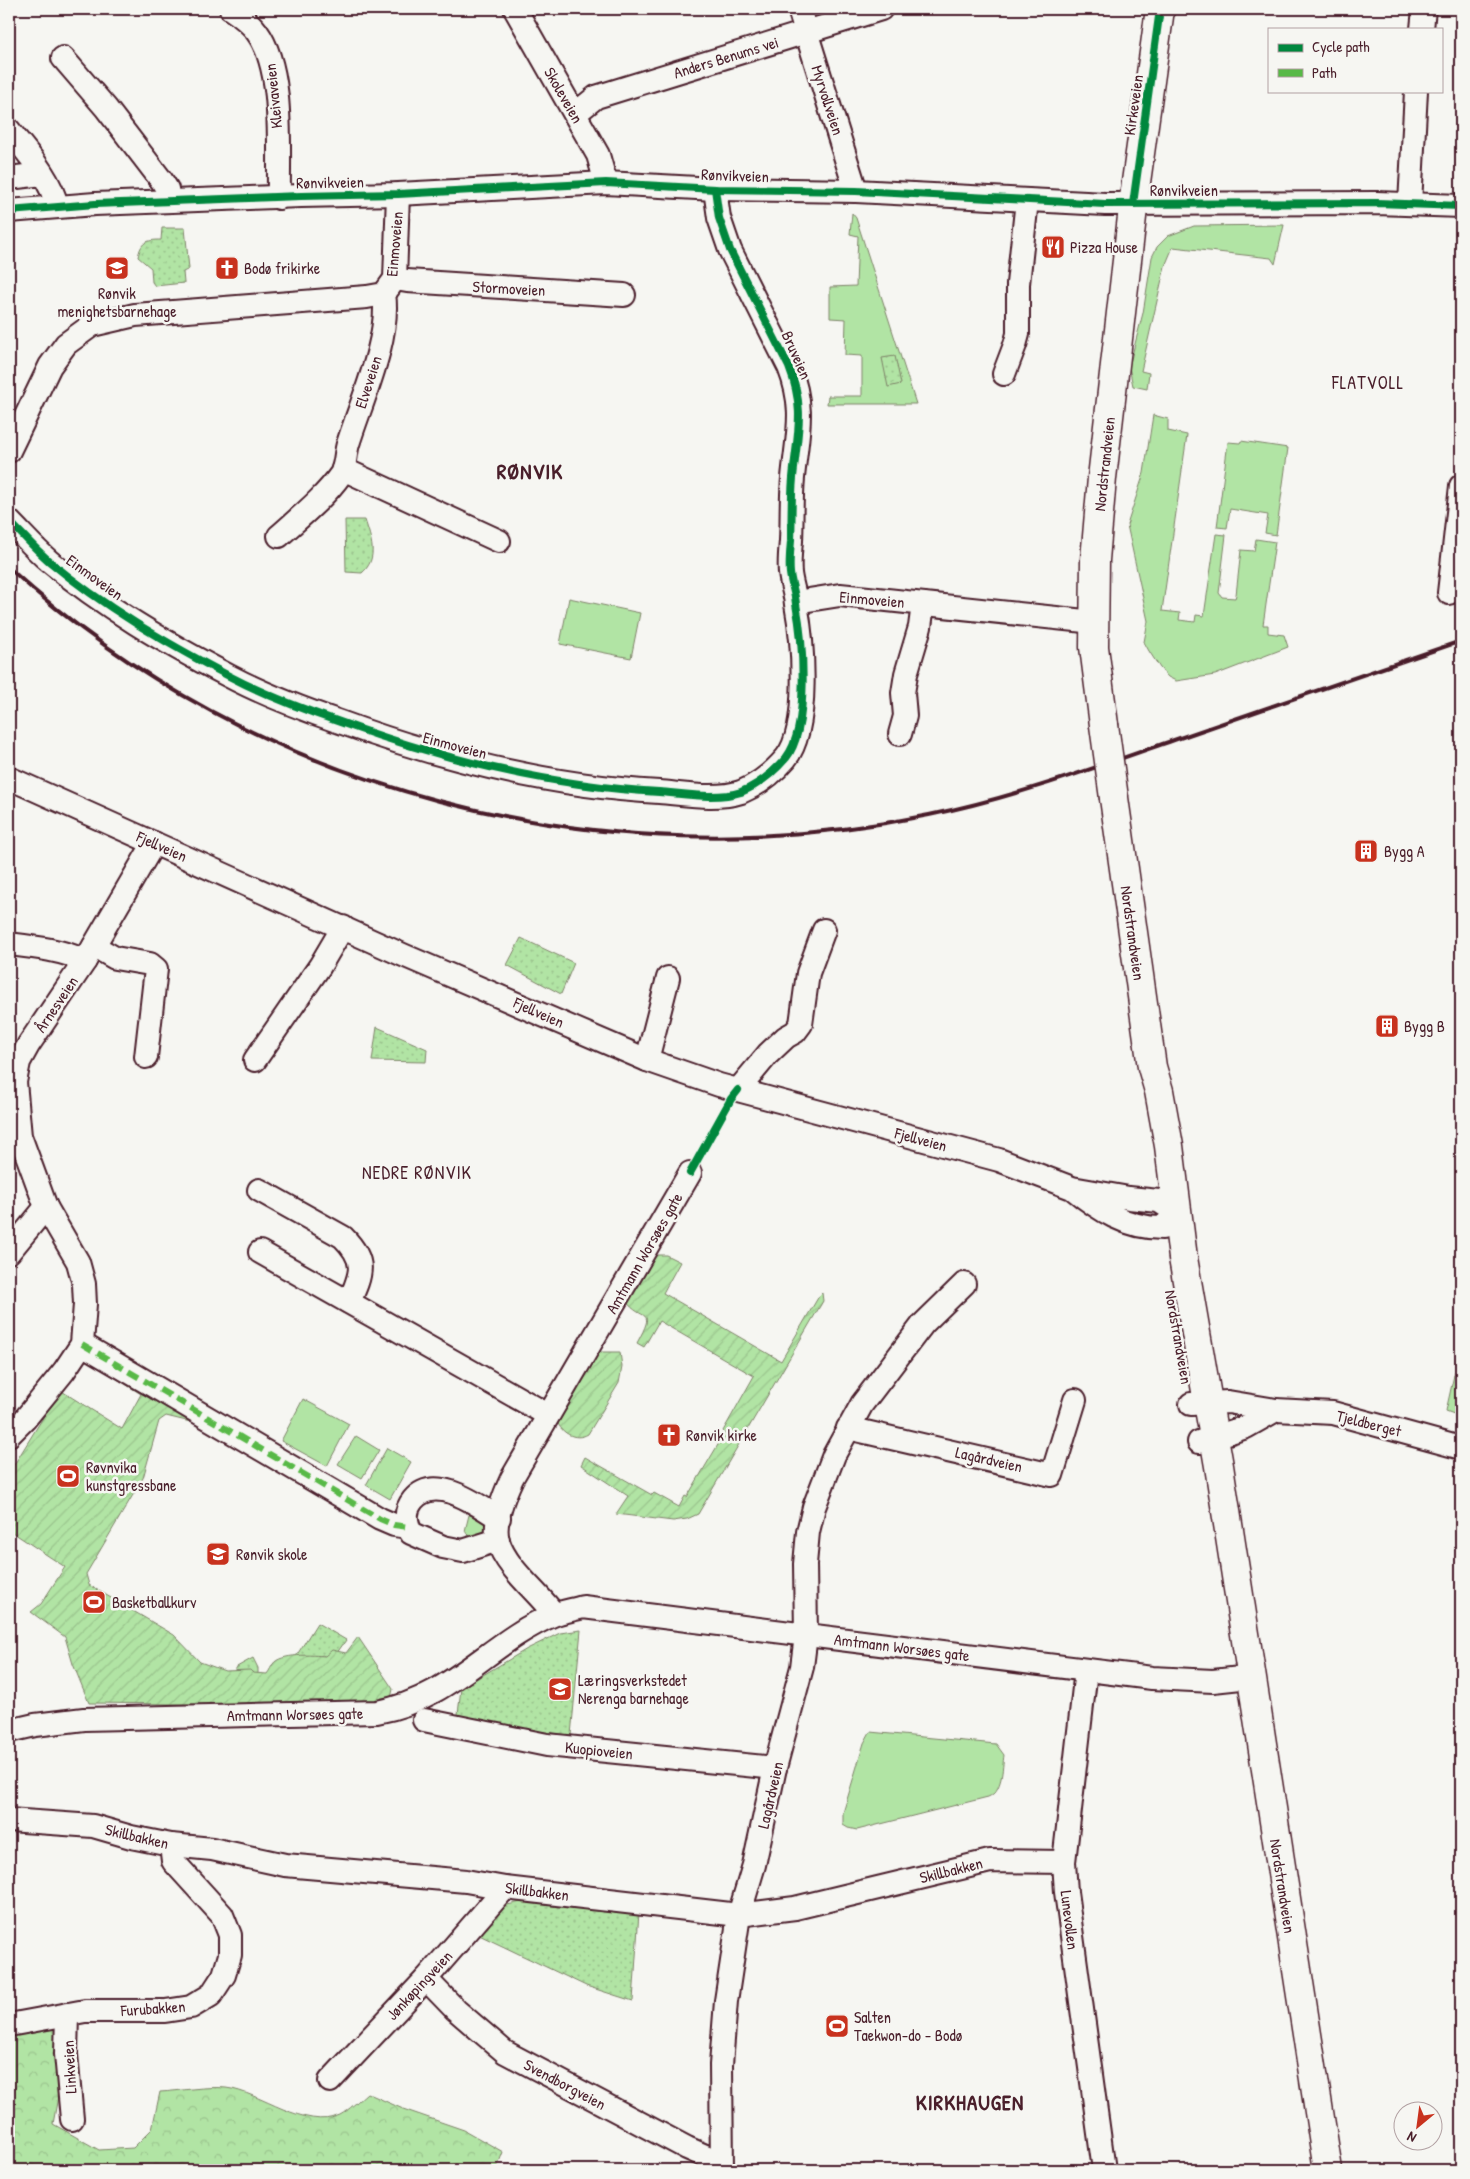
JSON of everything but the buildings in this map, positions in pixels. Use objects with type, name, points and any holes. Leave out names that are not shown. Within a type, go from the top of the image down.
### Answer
[{"type":"main road","name":"Kirkeveien","points":[[1133,204],[1160,9]]},
{"type":"main road","name":"Nordstrandveien","points":[[1133,204],[1102,478],[1095,560],[1094,647],[1152,1067],[1150,1091],[1166,1214],[1200,1403],[1239,1601],[1328,2170]]},
{"type":"street","name":"Kleivaveien","points":[[231,9],[256,31],[273,65],[277,112],[278,198]]},
{"type":"street","name":"Skoleveien","points":[[515,9],[598,155],[606,183]]},
{"type":"street","name":"Myrvollveien","points":[[799,9],[856,192]]},
{"type":"street","name":"Anders Benums vei","points":[[575,114],[596,97],[881,9]]},
{"type":"street","points":[[1422,28],[1424,9]]},
{"type":"street","points":[[63,58],[106,108],[162,181],[167,189],[169,202]]},
{"type":"street","points":[[1410,204],[1416,92]]},
{"type":"street","points":[[9,130],[42,174],[54,195],[57,206]]},
{"type":"street","points":[[9,178],[42,174]]},
{"type":"street","name":"Rønvikveien","points":[[9,212],[57,206],[398,194],[606,183],[1133,204],[1410,204],[1461,206]]},
{"type":"street","name":"Bruveien","points":[[715,188],[719,218],[730,250],[796,384],[800,408],[800,426],[793,479],[790,572],[796,602]]},
{"type":"street","name":"Einmoveien","points":[[9,450],[50,366],[66,344],[92,325],[135,315],[367,297],[389,286],[398,194]]},
{"type":"street","points":[[1004,374],[1016,346],[1018,334],[1018,284],[1027,200]]},
{"type":"street","name":"Stormoveien","points":[[389,286],[407,282],[624,295]]},
{"type":"street","name":"Elveveien","points":[[279,536],[329,488],[343,468],[347,447],[378,351],[386,315],[389,286]]},
{"type":"street","points":[[343,468],[499,541]]},
{"type":"street","points":[[1449,593],[1461,486]]},
{"type":"street","name":"Einmoveien","points":[[9,521],[47,559],[128,618],[164,640],[260,691],[384,738],[472,764],[511,774],[623,790],[716,796],[741,792],[769,776],[788,756],[798,731],[802,696],[800,628],[796,602],[840,594],[1094,622]]},
{"type":"street","points":[[900,734],[905,716],[903,693],[906,674],[920,626],[923,604]]},
{"type":"street","name":"Fjellveien","points":[[9,778],[648,1060],[738,1090],[999,1160],[1072,1188],[1129,1198],[1166,1214]]},
{"type":"street","name":"Årnesveien","points":[[9,1435],[25,1419],[64,1371],[82,1344],[86,1304],[84,1284],[78,1262],[46,1208],[20,1136],[15,1082],[19,1062],[89,954],[154,843]]},
{"type":"street","points":[[255,1060],[320,966],[343,927]]},
{"type":"street","points":[[738,1090],[768,1054],[786,1037],[795,1032],[801,1024],[808,973],[824,930]]},
{"type":"street","points":[[9,944],[44,949],[76,957],[89,954],[150,964],[156,969],[146,1057]]},
{"type":"street","points":[[648,1060],[668,978]]},
{"type":"street","name":"Amtmann Worsøes gate","points":[[498,1540],[499,1518],[503,1499],[512,1478],[690,1173]]},
{"type":"street","points":[[259,1190],[343,1237],[352,1246],[358,1255],[361,1265],[359,1277],[349,1302]]},
{"type":"street","points":[[9,1252],[46,1208]]},
{"type":"street","points":[[260,1252],[548,1415]]},
{"type":"street","name":"Lagårdveien","points":[[722,2167],[721,2065],[726,2001],[739,1915],[754,1865],[775,1768],[802,1667],[806,1635],[805,1564],[808,1532],[822,1484],[834,1455],[862,1404],[904,1347],[943,1303],[964,1284]]},
{"type":"street","points":[[82,1344],[380,1519],[408,1528]]},
{"type":"street","name":"Lagårdveien","points":[[848,1428],[1052,1475],[1075,1400]]},
{"type":"street","name":"Tjeldberget","points":[[1200,1403],[1228,1402],[1276,1410],[1333,1413],[1461,1448]]},
{"type":"street","points":[[1207,1440],[1246,1427],[1276,1410]]},
{"type":"street","points":[[499,1518],[475,1504],[435,1488],[422,1491],[412,1501],[407,1511],[406,1522],[411,1533],[443,1547],[464,1551],[498,1540],[506,1556],[521,1576],[554,1614]]},
{"type":"street","name":"Amtmann Worsøes gate","points":[[9,1731],[35,1724],[84,1719],[377,1712],[398,1708],[440,1689],[529,1628],[554,1614],[583,1607],[1152,1678],[1213,1681],[1250,1677]]},
{"type":"street","name":"Lunevollen","points":[[1086,1670],[1064,1862],[1066,1892],[1104,2170]]},
{"type":"street","name":"Kuopioveien","points":[[424,1720],[548,1744],[775,1768]]},
{"type":"street","name":"Skillbakken","points":[[9,1820],[93,1826],[171,1845],[212,1849],[284,1865],[466,1881],[505,1888],[739,1915],[795,1908],[990,1860],[1064,1862]]},
{"type":"street","name":"Furubakken","points":[[9,2025],[85,2012],[165,2011],[190,2007],[211,1994],[224,1975],[230,1955],[230,1935],[222,1915],[173,1861],[171,1845]]},
{"type":"street","name":"Jønkøpingveien","points":[[330,2081],[426,1979],[505,1888]]},
{"type":"street","name":"Svendborgveien","points":[[426,1979],[469,2022],[505,2052],[722,2167]]},
{"type":"street","name":"Linkveien","points":[[67,2014],[66,2054],[72,2119]]},
{"type":"green space","points":[[852,213],[856,218],[916,404],[827,404],[828,396],[862,396],[862,356],[845,355],[846,319],[830,318],[830,287],[856,286],[858,236],[850,234]]},
{"type":"green space","points":[[1284,225],[1275,264],[1271,258],[1173,247],[1165,266],[1141,371],[1149,373],[1147,389],[1133,386],[1129,367],[1143,313],[1152,257],[1157,247],[1168,236],[1194,226]]},
{"type":"green space","points":[[162,228],[185,228],[189,269],[183,272],[184,283],[155,286],[152,282],[151,268],[138,257],[145,243],[161,240]]},
{"type":"green space","points":[[895,356],[901,384],[888,387],[882,358]]},
{"type":"green space","points":[[1153,415],[1168,419],[1168,431],[1187,435],[1162,611],[1180,613],[1179,620],[1195,622],[1196,615],[1204,616],[1216,534],[1226,535],[1219,593],[1222,597],[1235,598],[1241,550],[1254,551],[1256,539],[1275,542],[1263,625],[1268,625],[1268,633],[1284,635],[1288,647],[1215,675],[1176,681],[1168,677],[1149,651],[1144,642],[1148,621],[1127,525],[1144,473]]},
{"type":"green space","points":[[1241,441],[1288,448],[1276,535],[1265,533],[1268,515],[1230,509],[1227,528],[1217,527],[1228,442],[1240,443]]},
{"type":"green space","points":[[345,520],[365,520],[371,541],[372,555],[362,573],[346,572]]},
{"type":"green space","points":[[569,598],[640,613],[631,658],[560,644]]},
{"type":"green space","points":[[521,938],[574,963],[561,994],[507,965]]},
{"type":"green space","points":[[377,1027],[427,1049],[426,1062],[372,1061]]},
{"type":"green space","points":[[654,1255],[666,1255],[680,1262],[663,1293],[781,1361],[822,1293],[823,1301],[698,1514],[687,1519],[673,1521],[616,1514],[628,1496],[581,1465],[585,1457],[652,1495],[654,1493],[679,1507],[685,1496],[687,1497],[725,1433],[723,1431],[754,1376],[659,1321],[644,1347],[637,1343],[647,1319],[626,1301]]},
{"type":"green space","points":[[594,1352],[620,1352],[622,1367],[619,1383],[588,1434],[578,1437],[573,1436],[560,1428],[556,1418]]},
{"type":"green space","points":[[1461,1355],[1461,1393],[1454,1414],[1446,1411],[1454,1375]]},
{"type":"green space","points":[[95,1365],[215,1428],[166,1416],[159,1421],[143,1478],[86,1574],[89,1585],[174,1635],[200,1662],[225,1671],[250,1670],[253,1673],[267,1674],[277,1660],[290,1656],[325,1656],[332,1650],[346,1653],[358,1637],[393,1689],[391,1698],[381,1702],[258,1705],[89,1703],[73,1664],[65,1637],[31,1612],[41,1604],[65,1567],[9,1530],[9,1473],[60,1390],[122,1429],[141,1394]]},
{"type":"green space","points":[[303,1399],[349,1424],[327,1466],[281,1441]]},
{"type":"green space","points":[[356,1436],[379,1450],[362,1478],[338,1464]]},
{"type":"green space","points":[[387,1448],[411,1462],[390,1499],[366,1485]]},
{"type":"green space","points":[[477,1512],[488,1519],[488,1534],[470,1538],[465,1531],[469,1515]]},
{"type":"green space","points":[[317,1623],[346,1640],[332,1660],[322,1655],[308,1666],[295,1658]]},
{"type":"green space","points":[[581,1630],[571,1735],[457,1723],[461,1688],[527,1649],[560,1633]]},
{"type":"green space","points":[[253,1658],[258,1668],[258,1674],[235,1679],[235,1668]]},
{"type":"green space","points":[[870,1732],[996,1744],[1004,1755],[1002,1773],[997,1790],[988,1797],[857,1830],[848,1828],[843,1825],[843,1813],[864,1743]]},
{"type":"green space","points":[[524,1890],[639,1912],[633,2001],[586,1986],[475,1933],[498,1907],[521,1902]]},
{"type":"green space","points":[[50,2025],[58,2032],[61,2080],[53,2124],[99,2150],[133,2148],[152,2129],[160,2092],[226,2088],[254,2096],[298,2115],[326,2119],[340,2115],[367,2093],[403,2109],[464,2130],[503,2152],[496,2170],[9,2170],[9,2034]]},
{"type":"railway","points":[[9,568],[106,646],[211,711],[323,763],[439,801],[560,826],[683,836],[806,833],[929,815],[960,808],[1083,772],[1461,641]]},
{"type":"marked path","points":[[82,1344],[380,1519],[394,1525],[408,1527]]},
{"type":"cycle path","points":[[1133,204],[1160,9]]},
{"type":"cycle path","points":[[9,211],[95,204],[398,194],[606,183],[715,189],[856,191],[1105,204],[1377,203],[1461,206]]},
{"type":"cycle path","points":[[9,521],[49,561],[91,594],[182,651],[270,695],[379,736],[497,769],[577,784],[700,796],[721,796],[741,792],[754,786],[786,758],[794,744],[802,706],[801,639],[790,565],[792,486],[799,409],[789,367],[730,250],[719,218],[715,189]]},
{"type":"cycle path","points":[[690,1173],[731,1099],[738,1090]]},
{"type":"place","name":"Pizza House","points":[[1053,247]]},
{"type":"place","name":"Rønvik menighetsbarnehage","points":[[117,268]]},
{"type":"place","name":"Bodø frikirke","points":[[227,268]]},
{"type":"place","name":"Bygg A","points":[[1366,851]]},
{"type":"place","name":"Bygg B","points":[[1387,1026]]},
{"type":"place","name":"Rønvik kirke","points":[[669,1435]]},
{"type":"place","name":"Røvnvika kunstgressbane","points":[[68,1476]]},
{"type":"place","name":"Rønvik skole","points":[[218,1554]]},
{"type":"place","name":"Basketballkurv","points":[[94,1602]]},
{"type":"place","name":"Læringsverkstedet Nerenga barnehage","points":[[560,1689]]},
{"type":"place","name":"Salten Taekwon-do - Bodø","points":[[837,2026]]},
{"type":"district","name":"FLATVOLL","points":[[1368,383]]},
{"type":"district","name":"RØNVIK","points":[[530,472]]},
{"type":"district","name":"NEDRE RØNVIK","points":[[417,1173]]},
{"type":"district","name":"KIRKHAUGEN","points":[[970,2103]]}]
